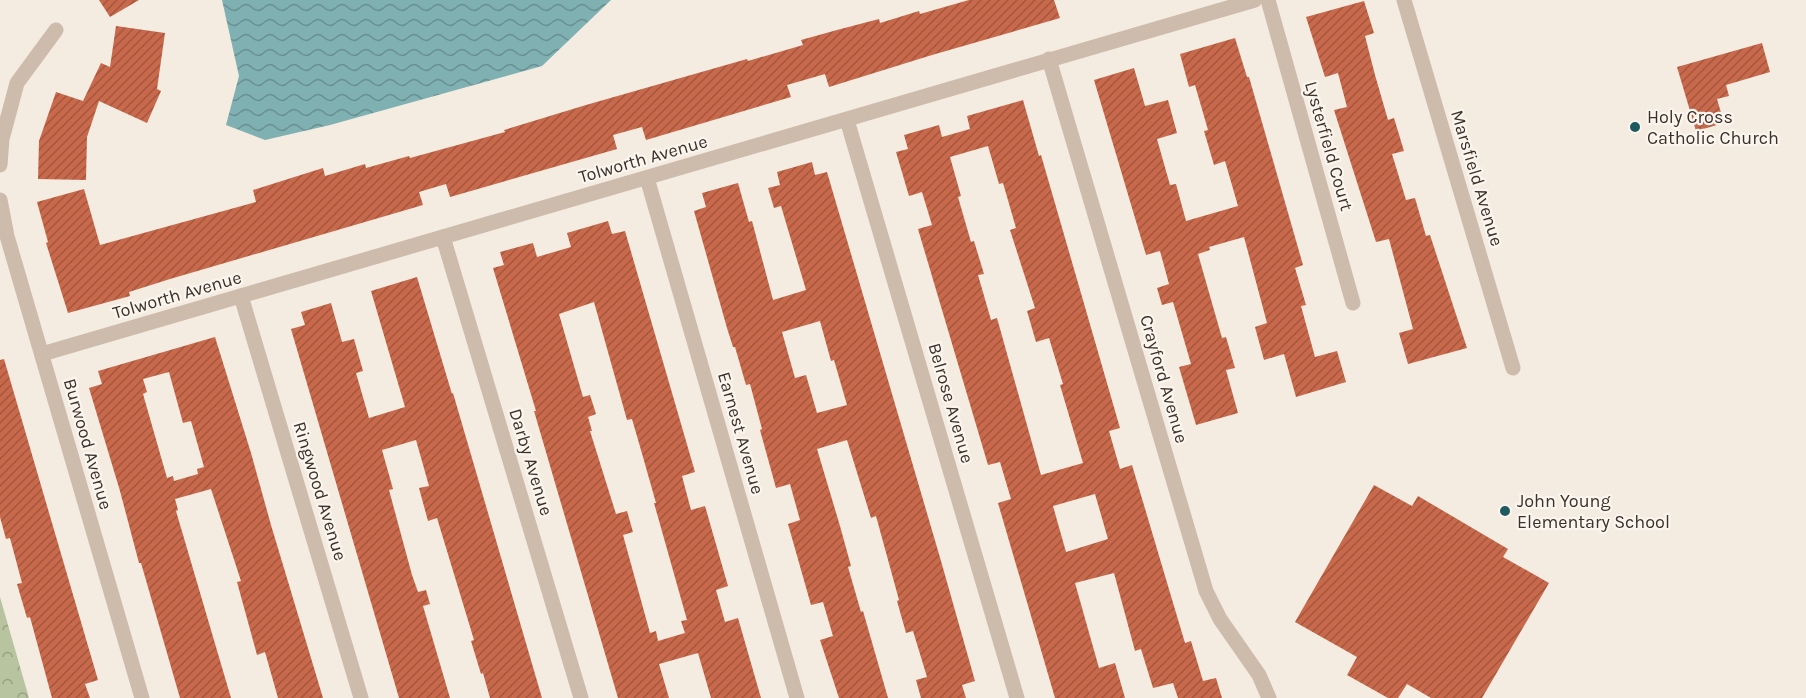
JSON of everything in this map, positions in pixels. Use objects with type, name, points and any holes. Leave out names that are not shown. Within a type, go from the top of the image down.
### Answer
[{"type":"street","name":"Tolworth Avenue","points":[[42,354],[1255,0]]},
{"type":"street","name":"Lysterfield Court","points":[[1268,0],[1353,303]]},
{"type":"street","name":"Marsfield Avenue","points":[[1404,0],[1513,368]]},
{"type":"street","points":[[0,165],[2,139],[17,83],[56,30]]},
{"type":"street","name":"Crayford Avenue","points":[[1049,59],[1206,591],[1220,619],[1259,675],[1269,698]]},
{"type":"street","name":"Belrose Avenue","points":[[847,120],[1017,698]]},
{"type":"street","name":"Earnest Avenue","points":[[647,178],[797,698]]},
{"type":"street","name":"Burwood Avenue","points":[[0,200],[7,236],[142,698]]},
{"type":"street","name":"Darby Avenue","points":[[443,237],[581,698]]},
{"type":"street","name":"Ringwood Avenue","points":[[241,296],[361,698]]},
{"type":"green space","points":[[0,597],[29,698],[0,698]]},
{"type":"water","points":[[222,0],[611,0],[542,66],[330,125],[265,140],[226,125],[239,76]]},
{"type":"building","points":[[99,0],[139,0],[110,17]]},
{"type":"building","points":[[969,0],[1054,0],[1060,18],[829,87],[825,74],[787,85],[791,97],[646,140],[642,127],[613,135],[617,149],[450,197],[446,184],[419,192],[423,205],[170,279],[129,292],[130,296],[68,313],[46,243],[48,242],[37,202],[84,189],[100,245],[256,202],[253,190],[323,168],[325,176],[365,164],[366,168],[409,156],[410,158],[505,132],[504,130],[586,105],[803,45],[801,40],[879,19],[880,23],[919,11],[920,14]]},
{"type":"building","points":[[1364,1],[1374,33],[1365,36],[1375,75],[1388,120],[1394,118],[1404,151],[1392,154],[1406,200],[1415,198],[1426,236],[1430,235],[1467,348],[1408,364],[1399,333],[1413,329],[1389,239],[1376,242],[1334,110],[1347,107],[1338,73],[1325,77],[1306,17]]},
{"type":"building","points":[[116,26],[165,33],[157,89],[161,91],[147,123],[99,101],[87,137],[86,180],[38,179],[39,141],[56,92],[83,101],[101,63],[110,67]]},
{"type":"building","points":[[1235,38],[1247,77],[1249,77],[1303,265],[1295,268],[1306,305],[1301,306],[1315,357],[1337,351],[1346,382],[1296,397],[1284,354],[1264,360],[1255,327],[1267,323],[1244,237],[1209,247],[1210,250],[1198,254],[1222,338],[1226,337],[1235,368],[1226,370],[1238,413],[1196,425],[1179,367],[1191,364],[1173,302],[1162,305],[1157,288],[1169,284],[1160,251],[1146,255],[1094,80],[1134,68],[1145,106],[1168,100],[1177,133],[1157,139],[1170,185],[1176,184],[1186,221],[1238,206],[1225,161],[1214,165],[1204,131],[1208,130],[1195,85],[1189,87],[1180,54]]},
{"type":"building","points":[[1762,43],[1770,72],[1726,85],[1729,96],[1717,99],[1724,123],[1696,131],[1677,67]]},
{"type":"building","points":[[1023,100],[1120,428],[1109,431],[1120,469],[1132,465],[1185,643],[1191,641],[1203,681],[1216,678],[1222,698],[1178,698],[1173,683],[1153,688],[1141,649],[1135,651],[1114,573],[1075,583],[1099,668],[1115,663],[1125,698],[1055,698],[998,503],[1011,499],[1000,462],[988,465],[918,229],[932,225],[922,192],[909,196],[896,152],[908,149],[904,135],[939,125],[942,137],[970,129],[967,116]],"holes":[[[988,146],[999,184],[1003,183],[1016,228],[1010,230],[1035,308],[1027,311],[1036,342],[1049,338],[1083,463],[1041,475],[997,318],[991,320],[978,275],[984,274],[974,241],[971,242],[958,197],[961,196],[950,157]],[[1095,494],[1108,539],[1066,552],[1053,506]]]},
{"type":"building","points":[[812,162],[815,175],[827,172],[975,681],[962,685],[966,698],[921,698],[916,680],[927,677],[913,631],[906,633],[876,516],[871,518],[847,440],[817,449],[851,566],[848,567],[888,698],[839,698],[820,640],[833,636],[823,602],[811,605],[788,524],[800,520],[790,484],[776,488],[750,384],[746,385],[735,347],[733,347],[694,211],[706,207],[702,193],[738,183],[749,222],[752,221],[773,300],[806,290],[781,206],[774,208],[768,188],[780,185],[777,172]],"holes":[[[820,321],[831,361],[834,360],[847,405],[817,413],[806,375],[795,378],[782,332]]]},
{"type":"building","points":[[608,221],[612,234],[625,231],[695,472],[682,476],[691,510],[705,506],[728,586],[716,590],[725,622],[738,618],[761,698],[711,698],[698,653],[659,664],[669,698],[618,698],[493,268],[504,265],[500,252],[533,243],[537,257],[571,247],[567,233]],"holes":[[[594,302],[627,420],[632,419],[687,620],[681,621],[685,633],[658,641],[656,631],[650,633],[623,535],[633,532],[627,511],[616,514],[590,431],[592,431],[588,417],[596,414],[590,395],[583,397],[559,314]]]},
{"type":"building","points":[[417,277],[542,698],[490,698],[471,641],[474,640],[437,518],[428,521],[419,488],[429,486],[416,440],[382,450],[393,489],[389,490],[412,575],[418,592],[426,590],[430,604],[423,606],[450,698],[399,698],[291,329],[305,325],[301,312],[331,303],[342,342],[354,339],[363,371],[356,373],[369,418],[405,407],[371,291]]},
{"type":"building","points":[[215,337],[323,698],[278,698],[265,652],[257,655],[237,582],[241,581],[211,489],[175,499],[178,510],[176,511],[231,698],[180,698],[89,388],[102,384],[98,371]],"holes":[[[169,372],[183,423],[191,421],[204,467],[197,469],[198,474],[174,481],[173,476],[167,478],[143,394],[147,392],[143,379]]]},
{"type":"building","points":[[4,359],[98,680],[85,684],[90,698],[52,698],[30,617],[27,618],[17,584],[22,583],[10,538],[6,539],[0,517],[0,360]]},
{"type":"building","points":[[1374,485],[1412,506],[1418,496],[1508,549],[1503,557],[1549,583],[1482,698],[1431,698],[1407,684],[1398,698],[1388,698],[1347,675],[1357,657],[1295,622]]},
{"type":"place","name":"Holy Cross Catholic Church","points":[[1635,127]]},
{"type":"place","name":"John Young Elementary School","points":[[1505,511]]}]
